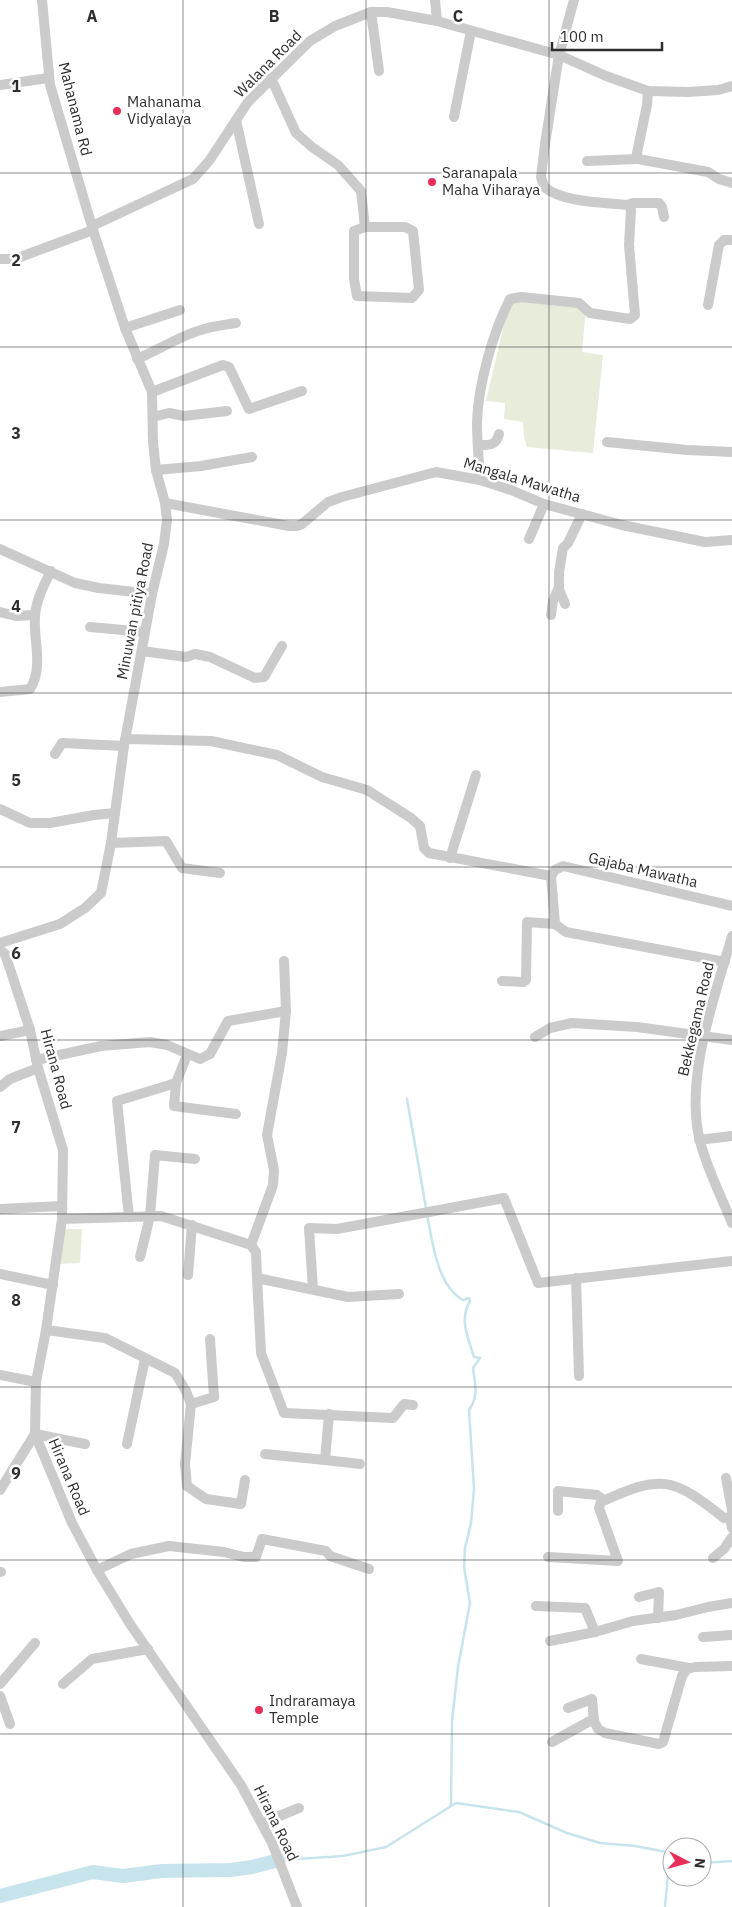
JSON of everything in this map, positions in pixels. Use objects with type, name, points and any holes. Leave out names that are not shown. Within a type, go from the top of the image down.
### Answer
[{"type":"street","name":"Mahanama Rd","points":[[42,0],[48,78],[92,227]]},
{"type":"street","points":[[435,0],[437,21]]},
{"type":"street","points":[[574,0],[559,55],[544,144],[541,177],[544,188],[552,194],[571,198],[628,205],[633,203],[659,203],[662,206],[664,217]]},
{"type":"street","points":[[372,12],[379,71]]},
{"type":"street","name":"Walana Road","points":[[0,259],[16,258],[92,227],[192,179],[209,161],[248,102],[310,41],[335,26],[372,12],[387,12],[437,21],[559,55],[606,76],[648,90],[688,92],[718,90],[732,86]]},
{"type":"street","points":[[454,117],[471,31]]},
{"type":"street","points":[[0,85],[48,78]]},
{"type":"street","points":[[272,78],[296,133],[338,165],[361,191],[365,227]]},
{"type":"street","points":[[638,159],[637,153],[646,114],[648,90]]},
{"type":"street","points":[[236,120],[259,224]]},
{"type":"street","points":[[587,161],[638,159],[708,172],[719,179],[732,183]]},
{"type":"street","points":[[480,480],[477,422],[479,402],[489,354],[510,299],[521,297],[579,303],[590,313],[630,320],[634,315],[629,245],[631,210],[628,205]]},
{"type":"street","name":"Minuwan pitiya Road","points":[[0,943],[60,924],[85,908],[101,892],[111,843],[124,743],[152,594],[164,544],[167,520],[152,442],[152,392],[125,328],[92,227]]},
{"type":"street","points":[[365,227],[405,227],[413,231],[419,290],[412,298],[357,296],[354,279],[354,231],[365,227]]},
{"type":"street","points":[[708,305],[719,245],[724,240],[732,240]]},
{"type":"street","points":[[125,328],[180,310]]},
{"type":"street","points":[[137,359],[171,344],[181,337],[202,330],[236,323]]},
{"type":"street","points":[[152,392],[223,365],[229,367],[249,409],[302,391]]},
{"type":"street","points":[[153,417],[169,413],[184,416],[227,411]]},
{"type":"street","points":[[478,445],[492,445],[498,440],[499,434]]},
{"type":"street","points":[[607,442],[687,450],[732,452]]},
{"type":"street","points":[[156,470],[201,466],[252,457]]},
{"type":"street","name":"Mangala Mawatha","points":[[165,503],[297,526],[309,519],[328,502],[418,476],[442,472],[480,480],[511,490],[544,504],[622,525],[705,542],[732,540]]},
{"type":"street","points":[[529,539],[544,504]]},
{"type":"street","points":[[565,604],[559,587],[559,572],[563,548],[568,543],[582,514]]},
{"type":"street","points":[[0,549],[75,583],[99,588],[152,594]]},
{"type":"street","points":[[0,692],[30,689],[34,682],[37,673],[35,615],[40,592],[50,571]]},
{"type":"street","points":[[551,615],[553,601],[559,587]]},
{"type":"street","points":[[0,612],[16,616],[35,615]]},
{"type":"street","points":[[90,627],[146,632]]},
{"type":"street","points":[[142,651],[186,657],[195,654],[210,657],[255,678],[264,677],[282,646]]},
{"type":"street","points":[[55,754],[62,743],[211,741],[277,755],[322,777],[367,790],[411,818],[420,826],[424,848],[430,853],[551,876],[555,924]]},
{"type":"street","points":[[450,858],[476,775]]},
{"type":"street","points":[[0,809],[30,823],[50,823],[115,813]]},
{"type":"street","points":[[111,843],[166,841],[182,868],[220,873]]},
{"type":"street","name":"Gajaba Mawatha","points":[[551,876],[555,870],[563,866],[732,906]]},
{"type":"street","points":[[502,981],[523,982],[526,980],[527,922],[555,924],[566,932],[725,962]]},
{"type":"street","name":"Bekkegama Road","points":[[732,936],[705,1035],[697,1081],[695,1110],[700,1140],[732,1223]]},
{"type":"street","name":"Hirana Road","points":[[0,950],[8,963],[30,1030],[37,1064],[64,1150],[62,1219],[46,1330],[36,1382],[35,1434],[72,1523],[97,1570],[148,1649],[241,1785],[272,1843],[297,1907]]},
{"type":"street","points":[[251,1245],[273,1185],[274,1170],[267,1134],[282,1052],[286,1012],[284,961]]},
{"type":"street","points":[[0,1087],[10,1079],[37,1064],[101,1046],[150,1042],[167,1045],[200,1059],[210,1054],[228,1021],[286,1012]]},
{"type":"street","points":[[536,1037],[550,1028],[572,1023],[637,1027],[732,1040]]},
{"type":"street","points":[[0,1036],[30,1030]]},
{"type":"street","points":[[187,1055],[176,1083],[174,1106],[236,1114]]},
{"type":"street","points":[[129,1217],[117,1101],[176,1083]]},
{"type":"street","points":[[700,1140],[732,1136]]},
{"type":"street","points":[[140,1257],[150,1216],[155,1155],[195,1159]]},
{"type":"street","points":[[314,1290],[309,1228],[337,1229],[504,1198],[538,1282],[732,1261]]},
{"type":"street","points":[[0,1210],[62,1206]]},
{"type":"street","points":[[62,1219],[161,1216],[251,1245],[256,1252],[261,1353],[284,1413],[393,1418],[404,1404],[413,1405]]},
{"type":"street","points":[[188,1275],[192,1225]]},
{"type":"street","points":[[0,1274],[53,1285]]},
{"type":"street","points":[[257,1278],[348,1297],[399,1294]]},
{"type":"street","points":[[576,1278],[579,1376]]},
{"type":"street","points":[[46,1330],[105,1338],[175,1373],[191,1404],[185,1464],[187,1486],[206,1499],[241,1504],[245,1480]]},
{"type":"street","points":[[191,1404],[214,1397],[210,1339]]},
{"type":"street","points":[[127,1444],[145,1359]]},
{"type":"street","points":[[0,1375],[36,1382]]},
{"type":"street","points":[[325,1460],[329,1414]]},
{"type":"street","points":[[0,1490],[35,1434],[86,1444]]},
{"type":"street","points":[[265,1454],[360,1464]]},
{"type":"street","points":[[726,1478],[732,1528]]},
{"type":"street","points":[[548,1557],[618,1561],[600,1508],[601,1502],[604,1500],[630,1488],[659,1482],[674,1484],[696,1496],[724,1518],[731,1515]]},
{"type":"street","points":[[558,1511],[558,1491],[597,1495],[604,1500]]},
{"type":"street","points":[[713,1558],[724,1550],[732,1537]]},
{"type":"street","points":[[97,1570],[131,1554],[169,1546],[224,1552],[244,1557],[256,1556],[262,1539],[326,1550],[330,1556],[369,1570]]},
{"type":"street","points":[[639,1596],[659,1592],[658,1618]]},
{"type":"street","points":[[550,1641],[595,1632],[633,1621],[658,1618],[732,1603]]},
{"type":"street","points":[[536,1606],[585,1608],[595,1632]]},
{"type":"street","points":[[703,1637],[732,1635]]},
{"type":"street","points":[[0,1684],[34,1643]]},
{"type":"street","points":[[63,1684],[92,1659],[148,1649]]},
{"type":"street","points":[[641,1659],[690,1668],[732,1666]]},
{"type":"street","points":[[568,1708],[592,1699],[594,1721],[598,1729],[605,1733],[659,1744],[663,1742],[682,1676],[690,1668]]},
{"type":"street","points":[[0,1696],[10,1724]]},
{"type":"street","points":[[552,1742],[590,1721],[594,1721]]},
{"type":"street","points":[[262,1823],[299,1808]]},
{"type":"green space","points":[[524,300],[586,308],[582,352],[603,355],[593,453],[527,447],[523,422],[504,419],[505,403],[486,401],[508,307],[513,302]]},
{"type":"green space","points":[[66,1229],[82,1229],[80,1263],[60,1264],[63,1233]]},
{"type":"waterway","points":[[407,1099],[426,1208]]},
{"type":"waterway","points":[[427,1214],[437,1262],[447,1284],[463,1300],[469,1298],[470,1301],[465,1315],[467,1336],[474,1357],[480,1358],[473,1368],[475,1395],[469,1410],[474,1489],[464,1567],[470,1603],[458,1667],[452,1721],[451,1806]]},
{"type":"waterway","points":[[281,1860],[343,1856],[386,1847],[456,1803],[519,1812],[567,1833],[600,1843],[635,1846],[662,1851]]},
{"type":"waterway","points":[[0,1896],[93,1872],[123,1876],[162,1871],[231,1870],[279,1860]]},
{"type":"waterway","points":[[712,1862],[732,1861]]},
{"type":"waterway","points":[[665,1907],[667,1887]]},
{"type":"place","name":"Mahanama Vidyalaya","points":[[117,111]]},
{"type":"place","name":"Saranapala Maha Viharaya","points":[[432,182]]},
{"type":"place","name":"Indraramaya Temple","points":[[259,1710]]}]
